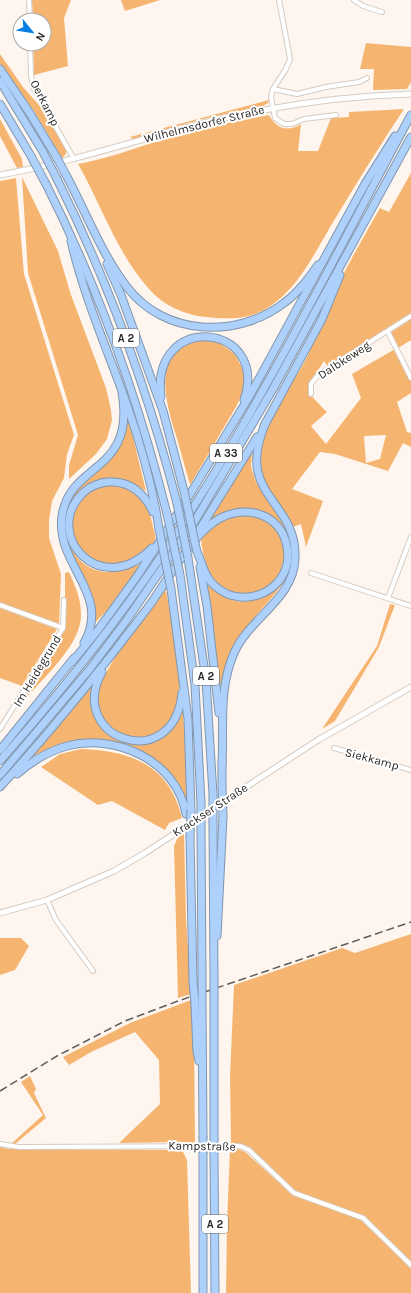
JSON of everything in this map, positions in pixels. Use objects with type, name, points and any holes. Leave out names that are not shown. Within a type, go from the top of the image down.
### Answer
[{"type":"highway","points":[[0,70],[31,115],[52,150],[110,262],[127,287],[148,307],[180,323],[192,327],[217,328],[257,320],[285,303],[302,286],[338,235]]},
{"type":"highway","name":"A 2","points":[[0,81],[57,179],[101,273],[133,355],[160,439],[176,504],[206,680],[212,794],[215,1293]]},
{"type":"highway","name":"A 2","points":[[0,104],[31,156],[67,225],[105,314],[130,383],[148,443],[170,520],[180,575],[194,685],[201,803],[202,977],[198,1003],[202,1071],[203,1293]]},
{"type":"highway","points":[[0,750],[107,618],[238,413],[380,158],[411,116]]},
{"type":"highway","name":"A 33","points":[[0,761],[43,713],[106,633],[160,558],[194,507],[266,385],[411,116]]},
{"type":"highway","name":"A 33","points":[[0,775],[90,670],[196,519],[274,389],[411,137]]},
{"type":"highway","points":[[67,225],[74,256],[122,392],[141,452],[158,520],[171,588],[188,719],[193,981],[198,1003]]},
{"type":"highway","points":[[97,237],[121,295],[163,411],[184,491],[197,552],[206,606],[216,681],[222,764]]},
{"type":"highway","points":[[0,788],[57,722],[114,652],[185,559],[266,422],[322,320],[353,244]]},
{"type":"highway","points":[[163,411],[160,379],[167,357],[181,343],[198,336],[207,336],[217,338],[232,345],[242,357],[245,364],[248,381],[238,413]]},
{"type":"highway","points":[[72,662],[86,640],[93,615],[88,592],[63,544],[61,531],[62,516],[71,493],[107,458],[118,442],[125,417],[122,392]]},
{"type":"highway","points":[[214,944],[218,934],[223,817],[222,707],[224,687],[231,659],[247,631],[281,595],[292,573],[295,561],[296,548],[290,529],[266,493],[256,468],[258,442],[266,422]]},
{"type":"highway","points":[[158,520],[146,498],[140,493],[126,484],[110,482],[94,486],[81,495],[71,512],[70,532],[75,546],[85,559],[98,566],[113,568],[129,566],[144,556],[170,520]]},
{"type":"highway","points":[[185,559],[196,539],[213,522],[230,513],[243,511],[262,515],[277,526],[285,538],[288,557],[283,574],[278,582],[265,593],[248,598],[228,595],[214,586],[208,580],[197,552]]},
{"type":"highway","points":[[114,652],[99,677],[94,695],[94,703],[103,724],[120,738],[140,742],[163,734],[177,714],[181,705],[183,678]]},
{"type":"highway","points":[[0,788],[28,765],[52,751],[80,743],[100,743],[132,750],[155,764],[173,783],[189,812]]},
{"type":"street","points":[[29,0],[30,12]]},
{"type":"street","points":[[279,0],[290,59],[286,69],[273,89],[271,98],[275,118],[284,124],[292,124],[312,117],[336,115]]},
{"type":"street","points":[[354,0],[363,6],[382,12]]},
{"type":"street","name":"Oerkamp","points":[[30,52],[33,87],[74,159]]},
{"type":"street","points":[[273,89],[297,94],[326,87],[359,82],[368,78]]},
{"type":"street","name":"Wilhelmsdorfer Straße","points":[[0,175],[74,159],[197,124],[273,108],[332,99],[411,94]]},
{"type":"street","name":"Dalbkeweg","points":[[311,394],[311,384],[318,375],[411,316]]},
{"type":"street","points":[[388,332],[411,378]]},
{"type":"street","points":[[388,598],[411,537]]},
{"type":"street","points":[[311,573],[411,606]]},
{"type":"street","points":[[63,628],[64,600]]},
{"type":"street","name":"Im Heidegrund","points":[[0,605],[63,628],[0,729]]},
{"type":"street","name":"Krackser Straße","points":[[0,913],[47,900],[87,884],[145,853],[318,740],[411,687]]},
{"type":"street","name":"Siekkamp","points":[[334,748],[411,770]]},
{"type":"street","points":[[47,900],[56,920],[93,971]]},
{"type":"street","name":"Kampstraße","points":[[0,1144],[19,1146],[240,1146],[248,1150],[294,1193],[363,1218],[411,1265]]},
{"type":"shaded area","points":[[32,0],[71,0],[64,18],[68,66],[34,75],[33,52],[52,52],[52,12],[33,12]]},
{"type":"shaded area","points":[[121,0],[160,0],[125,11]]},
{"type":"shaded area","points":[[366,43],[411,47],[411,82],[407,89],[373,90],[374,69],[360,69]]},
{"type":"shaded area","points":[[0,54],[23,87],[45,112],[66,150],[66,154],[62,158],[34,111],[0,65]]},
{"type":"shaded area","points":[[269,100],[268,103],[263,106],[203,119],[133,139],[130,137]]},
{"type":"shaded area","points":[[404,109],[297,281],[275,303],[262,311],[248,316],[220,318],[198,316],[175,309],[156,296],[138,276],[128,261],[78,164],[108,157],[197,130],[269,115],[275,123],[282,128],[287,129],[301,124],[298,151],[318,151],[331,118],[349,117],[349,112]]},
{"type":"shaded area","points":[[0,119],[22,159],[23,167],[17,168],[0,136]]},
{"type":"shaded area","points":[[411,173],[411,314],[328,367],[324,361],[308,387],[312,396],[327,412],[311,426],[326,444],[361,398],[352,374],[395,349],[411,381],[411,393],[397,402],[407,432],[411,433],[411,447],[403,443],[388,471],[335,454],[320,452],[292,489],[323,501],[306,547],[301,524],[293,527],[265,482],[259,462],[261,442],[271,419],[304,363],[345,271],[362,240],[380,208],[389,212]],"holes":[[[386,435],[380,459],[366,463],[364,436]]]},
{"type":"shaded area","points":[[22,177],[58,251],[71,295],[106,388],[111,410],[112,420],[107,439],[96,454],[69,479],[69,465],[78,435],[28,273]]},
{"type":"shaded area","points":[[16,178],[24,274],[74,435],[67,454],[64,478],[52,501],[49,521],[49,538],[61,574],[59,625],[0,603],[0,181]]},
{"type":"shaded area","points":[[411,319],[411,340],[398,348],[390,333]]},
{"type":"shaded area","points":[[203,340],[217,341],[235,354],[242,368],[245,380],[243,392],[236,407],[190,485],[171,418],[166,389],[166,376],[169,363],[176,353],[187,345]]},
{"type":"shaded area","points":[[129,421],[146,491],[130,483],[117,479],[106,478],[97,481],[89,485],[78,495],[70,508],[67,522],[68,536],[72,549],[80,560],[92,568],[111,572],[140,565],[108,609],[94,624],[94,600],[91,591],[66,542],[64,522],[67,509],[78,490],[109,462],[116,453],[122,442],[127,422]]},
{"type":"shaded area","points":[[252,452],[251,467],[256,482],[291,536],[293,556],[268,514],[252,509],[236,510],[215,518],[208,523]]},
{"type":"shaded area","points":[[103,485],[114,485],[131,490],[143,501],[151,517],[155,540],[134,560],[113,565],[95,560],[81,548],[73,532],[73,514],[82,498]]},
{"type":"shaded area","points":[[247,514],[268,523],[280,537],[284,553],[281,570],[272,583],[259,593],[243,595],[226,589],[213,578],[205,562],[201,539],[205,533],[221,521],[233,516]]},
{"type":"shaded area","points":[[69,572],[79,598],[81,614],[80,625],[76,636],[62,658],[28,696],[26,694],[65,628],[65,573]]},
{"type":"shaded area","points":[[288,575],[282,585],[238,639],[228,658],[220,687],[207,583],[218,593],[229,599],[249,601],[268,592]]},
{"type":"shaded area","points":[[166,590],[178,663],[179,692],[177,704],[168,722],[158,732],[146,738],[139,739],[123,736],[109,726],[100,712],[97,704],[97,696],[100,685],[115,657],[137,626]]},
{"type":"shaded area","points":[[390,604],[395,605],[379,647],[335,721],[322,729],[377,646]]},
{"type":"shaded area","points":[[0,608],[57,629],[22,686],[0,678]]},
{"type":"shaded area","points":[[93,683],[91,707],[95,719],[102,729],[123,742],[147,744],[158,740],[169,733],[183,709],[188,805],[181,790],[171,776],[159,764],[145,754],[129,746],[113,741],[96,739],[78,740],[43,751],[32,757]]},
{"type":"shaded area","points":[[81,749],[116,753],[146,764],[158,773],[168,785],[176,800],[182,818],[169,823],[165,830],[112,801],[98,805],[41,767],[60,754]]},
{"type":"shaded area","points":[[184,833],[186,918],[191,994],[178,998],[174,846],[178,837]]},
{"type":"shaded area","points":[[411,934],[411,1261],[364,1216],[296,1191],[249,1148],[231,1143],[230,1077],[234,985],[342,948],[355,953]]},
{"type":"shaded area","points":[[0,938],[21,938],[29,946],[15,970],[0,975]]},
{"type":"shaded area","points":[[191,1000],[194,1033],[195,1144],[182,1142],[119,1143],[160,1104],[159,1060],[135,1032],[91,1052],[69,1065],[63,1057],[130,1023]]},
{"type":"shaded area","points":[[30,1076],[36,1089],[34,1093],[46,1118],[15,1144],[12,1143],[43,1115],[21,1082]]},
{"type":"shaded area","points":[[0,1147],[9,1149],[182,1150],[187,1160],[191,1293],[0,1293]]},
{"type":"shaded area","points":[[230,1149],[238,1149],[245,1152],[293,1195],[362,1219],[411,1269],[411,1293],[226,1293]]},
{"type":"railway","points":[[0,1091],[57,1056],[125,1021],[178,1001],[411,922]]}]
